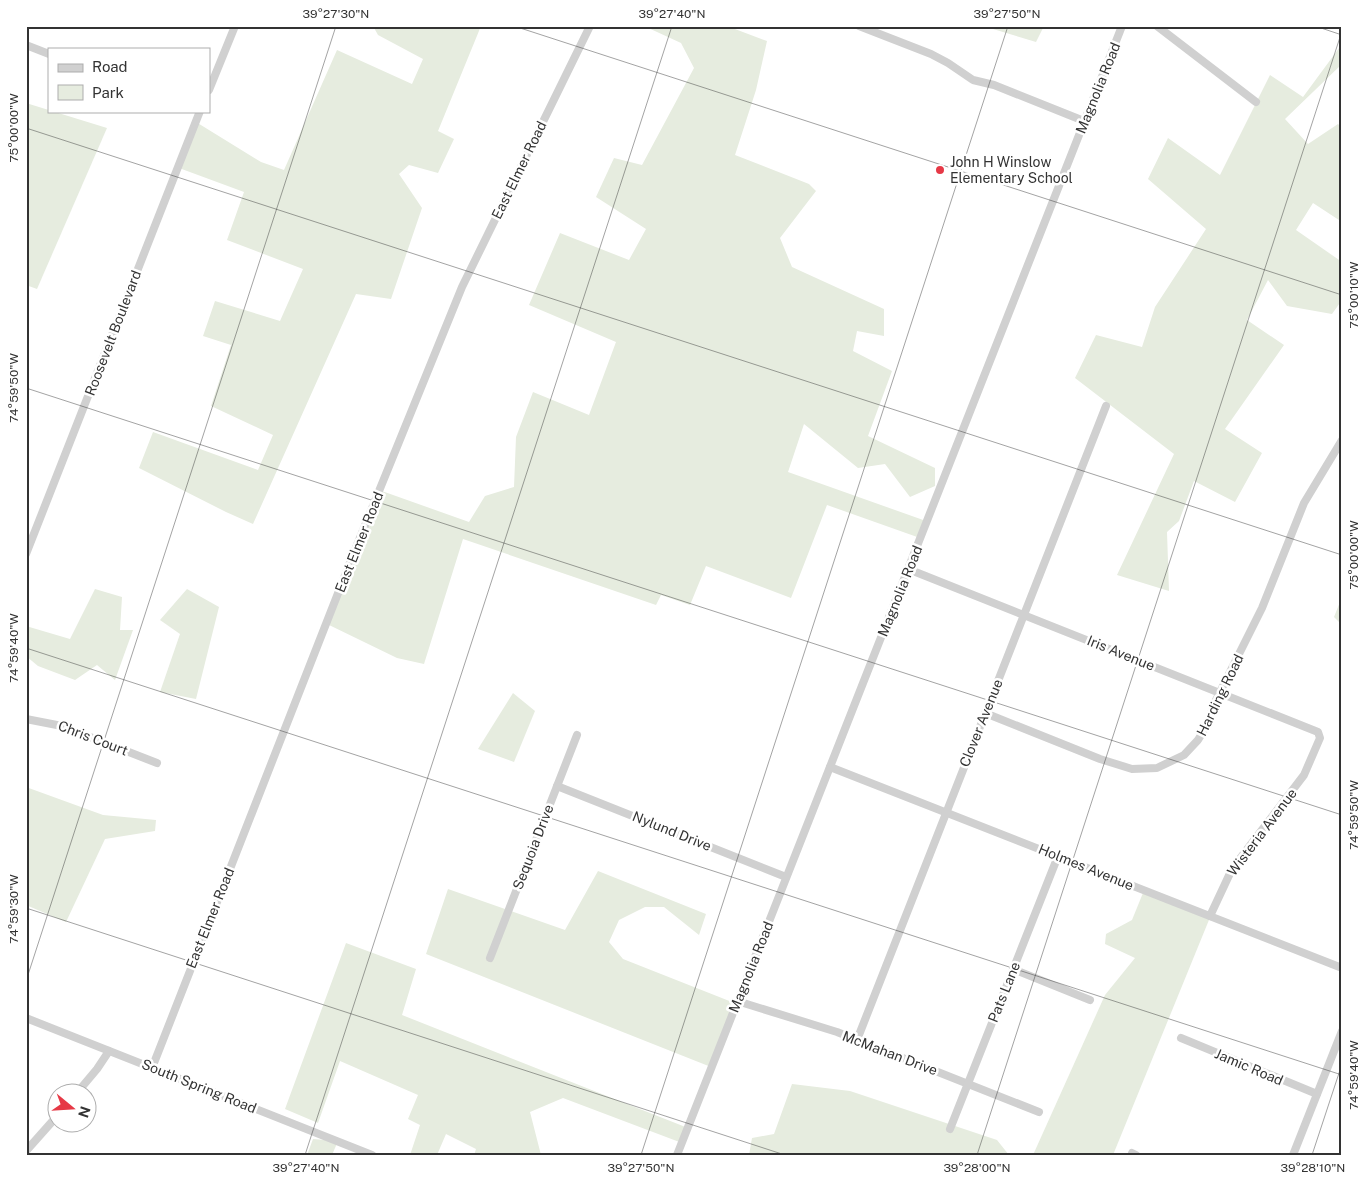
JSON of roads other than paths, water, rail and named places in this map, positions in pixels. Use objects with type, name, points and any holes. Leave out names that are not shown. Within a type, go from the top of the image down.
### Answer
[{"type":"street","points":[[210,88],[235,26]]},
{"type":"street","name":"East Elmer Road","points":[[152,1068],[354,555],[462,287],[590,26]]},
{"type":"street","points":[[859,26],[948,62],[968,78],[994,85],[1084,121]]},
{"type":"street","name":"Magnolia Road","points":[[677,1155],[1122,26]]},
{"type":"street","points":[[1156,26],[1256,102]]},
{"type":"street","points":[[26,45],[48,54]]},
{"type":"street","name":"Roosevelt Boulevard","points":[[26,554],[200,113]]},
{"type":"street","name":"Clover Avenue","points":[[857,1040],[1106,406]]},
{"type":"street","name":"Harding Road","points":[[985,713],[1100,759],[1140,770],[1172,763],[1190,750],[1207,726],[1220,692],[1262,608],[1304,503],[1342,440]]},
{"type":"street","name":"Iris Avenue","points":[[908,569],[1315,730],[1320,738],[1316,748]]},
{"type":"street","name":"Chris Court","points":[[26,719],[62,726],[157,762]]},
{"type":"street","name":"Sequoia Drive","points":[[490,958],[577,736]]},
{"type":"street","name":"Wisteria Avenue","points":[[1210,916],[1232,869],[1304,775],[1316,748]]},
{"type":"street","name":"Holmes Avenue","points":[[830,767],[1342,968]]},
{"type":"street","name":"Nylund Drive","points":[[557,786],[786,877]]},
{"type":"street","name":"Pats Lane","points":[[950,1129],[1058,856]]},
{"type":"street","points":[[1013,969],[1090,1000]]},
{"type":"street","name":"McMahan Drive","points":[[737,1001],[857,1040],[1039,1112]]},
{"type":"street","name":"South Spring Road","points":[[26,1018],[372,1155]]},
{"type":"street","points":[[1293,1155],[1342,1031]]},
{"type":"street","name":"Jamic Road","points":[[1181,1038],[1317,1094]]},
{"type":"street","points":[[84,1084],[110,1051]]},
{"type":"street","points":[[26,1151],[48,1126]]},
{"type":"place","name":"John H Winslow Elementary School","points":[[940,170]]}]
